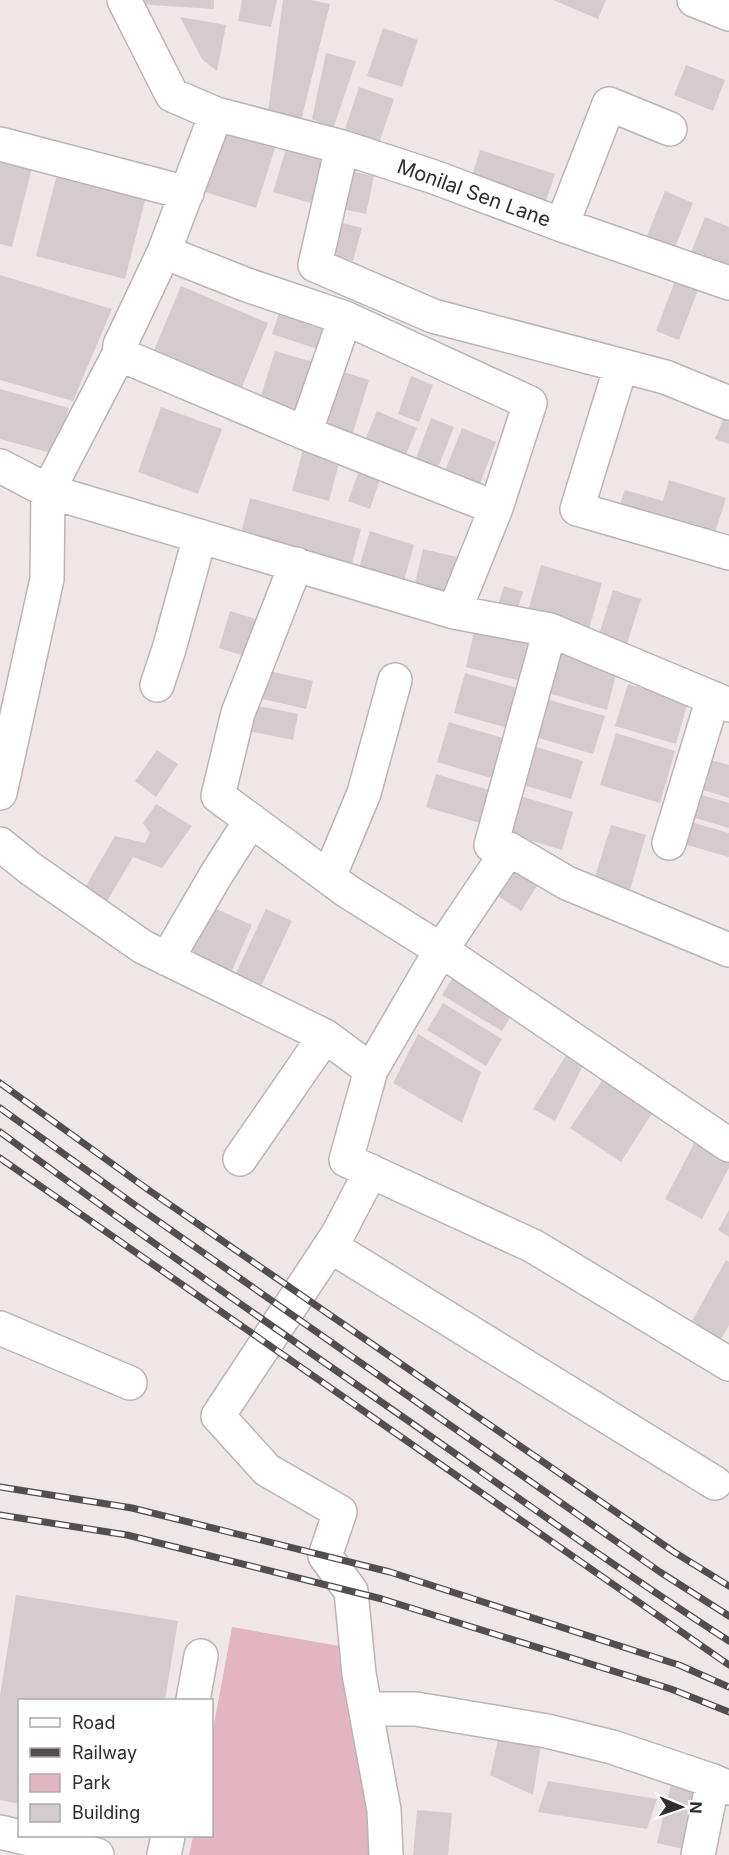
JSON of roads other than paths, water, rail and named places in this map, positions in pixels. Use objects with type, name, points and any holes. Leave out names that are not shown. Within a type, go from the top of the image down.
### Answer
[{"type":"street","name":"Monilal Sen Lane","points":[[124,0],[172,95],[216,114],[342,147],[434,177],[562,225],[729,283]]},
{"type":"street","points":[[694,0],[729,14]]},
{"type":"street","points":[[562,225],[609,104],[670,129]]},
{"type":"street","points":[[0,793],[47,579],[48,491],[119,354],[120,345],[164,252],[216,114]]},
{"type":"street","points":[[0,144],[187,193]]},
{"type":"street","points":[[342,147],[315,265],[433,316],[665,377],[729,403]]},
{"type":"street","points":[[164,252],[247,285],[345,318],[531,403],[496,508],[454,612]]},
{"type":"street","points":[[305,433],[345,318]]},
{"type":"street","points":[[119,354],[305,433],[496,508]]},
{"type":"street","points":[[621,366],[577,509],[729,553]]},
{"type":"street","points":[[0,466],[48,491],[454,612],[550,630],[721,701],[669,843]]},
{"type":"street","points":[[157,686],[170,649],[200,536]]},
{"type":"street","points":[[296,564],[238,713],[218,796],[329,878],[441,950],[729,1145]]},
{"type":"street","points":[[550,630],[491,844],[509,849],[567,884],[729,950]]},
{"type":"street","points":[[329,878],[364,793],[395,680]]},
{"type":"street","points":[[167,959],[251,820]]},
{"type":"street","points":[[0,844],[31,869],[143,947],[325,1036],[370,1070]]},
{"type":"street","points":[[509,849],[441,950],[370,1070],[346,1160],[533,1246],[729,1364]]},
{"type":"street","points":[[240,1159],[325,1036]]},
{"type":"street","points":[[372,1171],[338,1234],[218,1416],[267,1470],[340,1512],[325,1556],[351,1591],[359,1674],[384,1810],[386,1855]]},
{"type":"street","points":[[330,1246],[724,1479]]},
{"type":"street","points":[[0,1328],[130,1383]]},
{"type":"street","points":[[193,1699],[201,1656]]},
{"type":"street","points":[[366,1709],[416,1708],[547,1731],[612,1746],[721,1784],[698,1855]]},
{"type":"street","points":[[0,1832],[33,1848],[97,1855]]},
{"type":"street","points":[[164,1855],[168,1837]]},
{"type":"railway","points":[[0,1083],[150,1191],[674,1552],[729,1586]]},
{"type":"railway","points":[[0,1108],[660,1572],[729,1616]]},
{"type":"railway","points":[[0,1132],[199,1275],[563,1530],[729,1641]]},
{"type":"railway","points":[[0,1158],[729,1665]]},
{"type":"railway","points":[[0,1487],[132,1508],[390,1572],[679,1665],[729,1687]]},
{"type":"railway","points":[[0,1515],[127,1535],[382,1599],[671,1689],[729,1712]]}]
